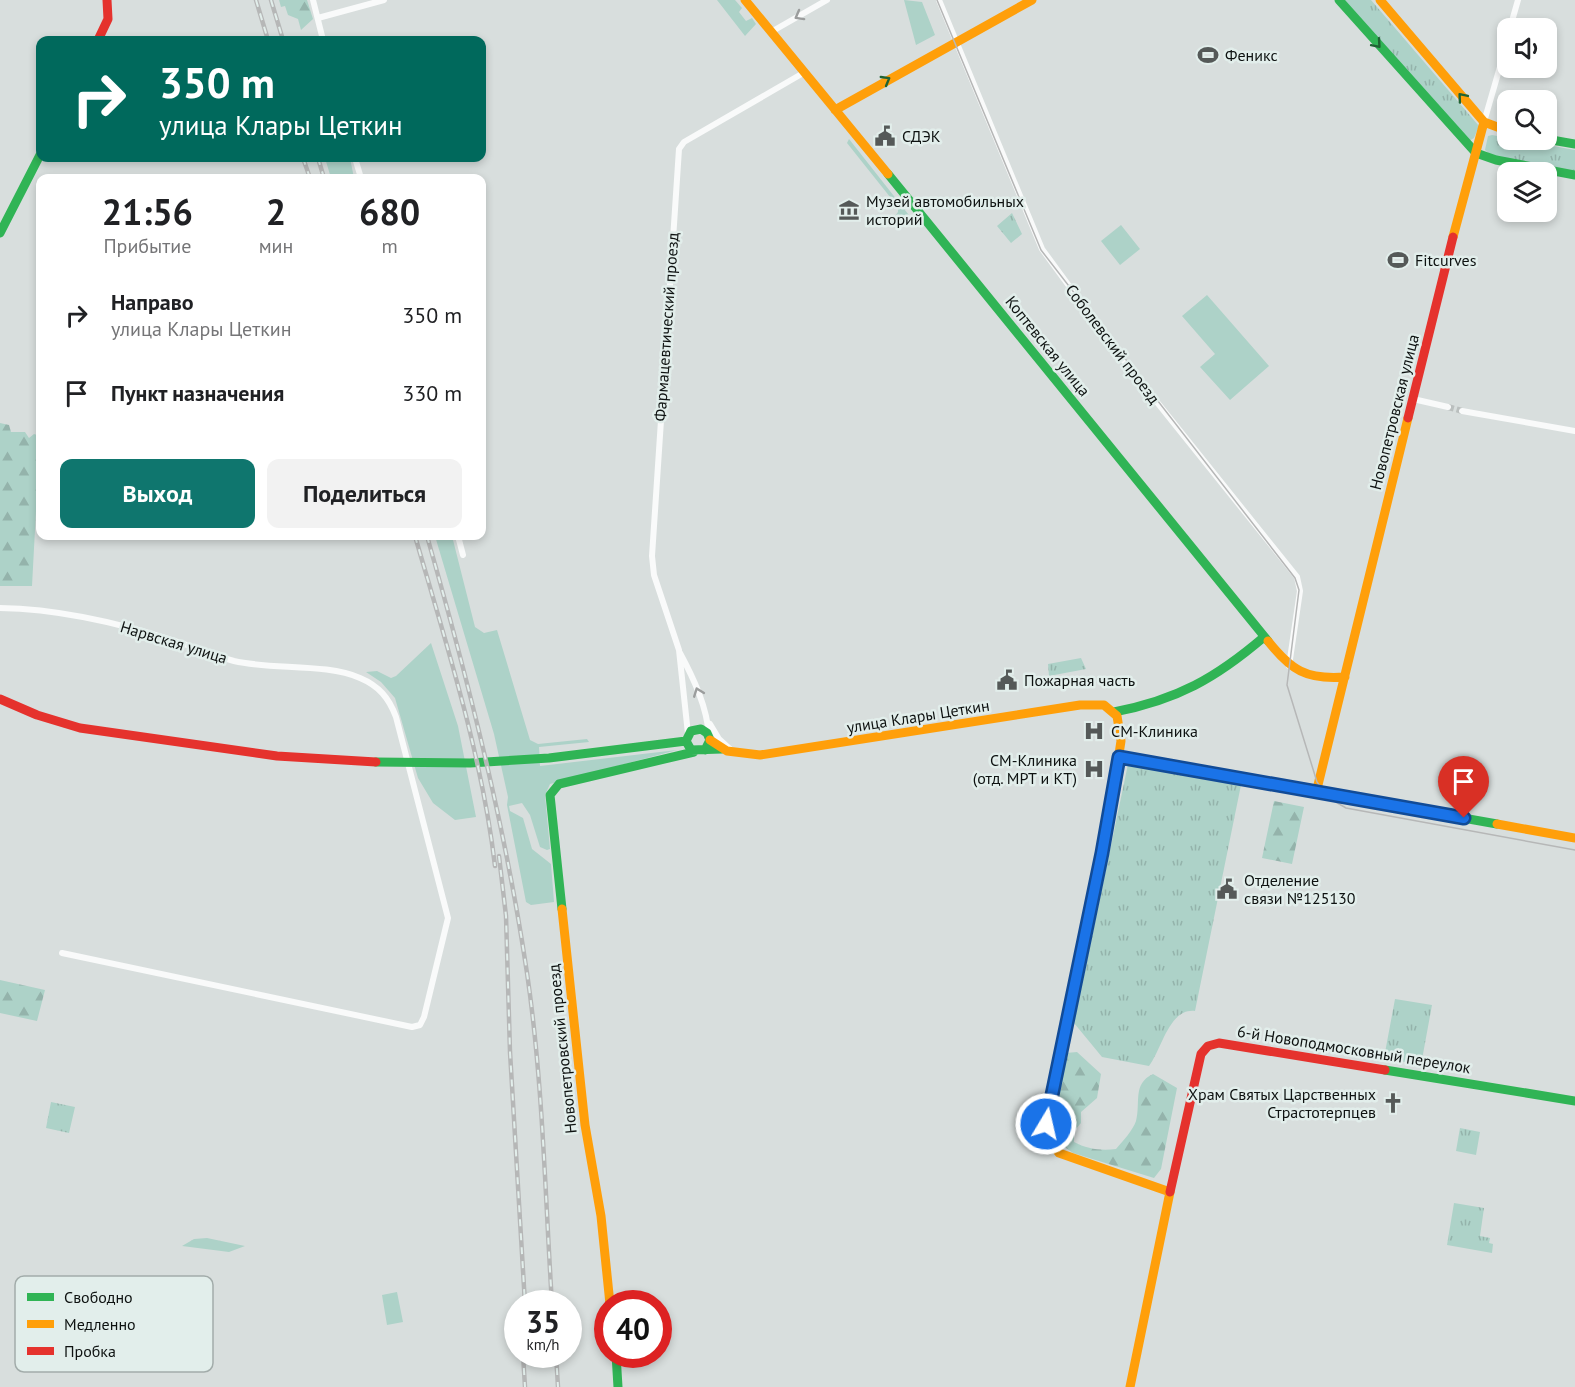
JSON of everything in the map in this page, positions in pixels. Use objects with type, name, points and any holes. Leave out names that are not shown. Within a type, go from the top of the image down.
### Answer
[{"type":"street","points":[[100,36],[108,19],[107,0]]},
{"type":"street","points":[[313,0],[322,36]]},
{"type":"street","points":[[318,18],[384,0]]},
{"type":"street","name":"Коптевская улица","points":[[745,0],[1122,458],[1289,667]]},
{"type":"street","points":[[771,32],[827,0]]},
{"type":"street","name":"Соболевский проезд","points":[[939,0],[1042,249],[1125,361],[1297,577],[1300,591],[1289,667]]},
{"type":"street","points":[[835,110],[1032,0]]},
{"type":"street","points":[[1339,0],[1476,153],[1496,160],[1575,175]]},
{"type":"street","points":[[1380,0],[1484,123],[1497,127]]},
{"type":"street","points":[[1513,18],[1518,0]]},
{"type":"street","name":"Фармацевтический проезд","points":[[737,754],[719,739],[708,721],[679,650],[654,575],[652,555],[679,149],[684,142],[805,72]]},
{"type":"street","name":"Новопетровская улица","points":[[1316,793],[1413,399],[1497,78]]},
{"type":"street","points":[[1557,141],[1575,144]]},
{"type":"street","points":[[0,232],[36,162]]},
{"type":"street","points":[[1413,399],[1449,408]]},
{"type":"street","points":[[1462,411],[1575,431]]},
{"type":"street","points":[[459,540],[463,555]]},
{"type":"street","name":"Нарвская улица","points":[[0,608],[39,609],[86,617],[140,630],[236,661],[348,674],[377,688],[392,704],[444,899],[447,924],[420,1025],[412,1027],[62,953]]},
{"type":"street","name":"улица Клары Цеткин","points":[[705,750],[724,750],[737,754],[779,752],[1080,705],[1104,705],[1114,712],[1164,702],[1181,696],[1231,666],[1264,637]]},
{"type":"street","name":"Фармацевтический проезд","points":[[679,650],[687,737]]},
{"type":"street","points":[[1289,667],[1306,674],[1334,678],[1345,677]]},
{"type":"street","points":[[0,699],[37,715],[80,728],[277,756],[390,764],[549,758],[687,737],[694,729],[701,729],[709,739],[705,750],[694,752],[688,748],[687,737]]},
{"type":"street","points":[[1114,712],[1122,731],[1119,757],[1102,853],[1046,1124],[1048,1138],[1059,1153],[1170,1192]]},
{"type":"street","name":"Фармацевтический проезд","points":[[708,721],[709,739]]},
{"type":"street","name":"улица Клары Цеткин","points":[[709,739],[724,750]]},
{"type":"street","name":"Новопетровский проезд","points":[[609,1290],[601,1216],[585,1125],[550,795],[559,784],[694,752]]},
{"type":"street","points":[[1119,757],[1575,838]]},
{"type":"street","name":"6-й Новоподмосковный переулок","points":[[1130,1387],[1201,1054],[1208,1046],[1219,1042],[1575,1101]]},
{"type":"street","points":[[617,1368],[618,1387]]},
{"type":"green space","points":[[279,0],[307,0],[313,19],[301,30],[298,19],[288,15],[285,6],[281,7]]},
{"type":"green space","points":[[717,0],[735,0],[742,8],[739,12],[746,21],[752,18],[756,24],[745,36]]},
{"type":"green space","points":[[904,0],[922,2],[935,35],[916,45]]},
{"type":"green space","points":[[1343,0],[1371,0],[1479,126],[1474,138],[1469,141]]},
{"type":"green space","points":[[1488,136],[1497,136],[1497,150],[1557,150],[1557,147],[1575,150],[1575,172],[1557,169],[1557,162],[1520,162],[1493,157],[1485,150]]},
{"type":"green space","points":[[849,139],[912,219],[909,224],[904,226],[895,216],[898,207],[847,143]]},
{"type":"green space","points":[[326,162],[351,162],[353,174],[330,174]]},
{"type":"green space","points":[[1012,213],[1022,234],[1011,243],[997,226]]},
{"type":"green space","points":[[1121,225],[1140,249],[1120,265],[1101,241]]},
{"type":"green space","points":[[1207,295],[1269,366],[1230,400],[1200,367],[1215,354],[1182,316]]},
{"type":"green space","points":[[0,423],[9,425],[11,432],[25,432],[29,438],[36,435],[36,511],[32,586],[0,586]]},
{"type":"green space","points":[[436,540],[453,540],[475,627],[484,633],[497,630],[530,740],[538,744],[587,739],[589,742],[539,747],[540,766],[677,750],[550,784],[545,795],[550,849],[547,850],[540,847],[530,815],[522,803],[509,806],[510,811],[523,818],[532,849],[551,864],[554,902],[531,905],[526,902],[507,805],[508,797],[494,734]]},
{"type":"green space","points":[[431,643],[458,726],[476,817],[455,820],[433,803],[418,778],[395,698],[381,682],[366,672],[377,671],[391,678],[396,676]]},
{"type":"green space","points":[[1081,658],[1086,669],[1049,676],[1048,664]]},
{"type":"green space","points":[[1128,764],[1241,785],[1195,1011],[1186,1012],[1172,1023],[1149,1066],[1102,1057],[1074,1023]]},
{"type":"green space","points":[[1274,801],[1304,807],[1292,864],[1262,858]]},
{"type":"green space","points":[[0,980],[45,990],[37,1021],[0,1013]]},
{"type":"green space","points":[[1395,999],[1432,1005],[1421,1065],[1384,1058]]},
{"type":"green space","points":[[1077,1052],[1101,1074],[1097,1098],[1081,1112],[1081,1123],[1074,1131],[1074,1142],[1084,1146],[1100,1150],[1116,1149],[1135,1124],[1140,1088],[1146,1078],[1153,1074],[1177,1088],[1161,1169],[1154,1178],[1073,1153],[1055,1140],[1051,1119],[1066,1053]]},
{"type":"green space","points":[[51,1102],[75,1107],[69,1133],[46,1128]]},
{"type":"green space","points":[[1460,1128],[1480,1132],[1476,1155],[1456,1151]]},
{"type":"green space","points":[[1454,1203],[1484,1208],[1480,1236],[1490,1238],[1489,1243],[1493,1244],[1492,1253],[1447,1245]]},
{"type":"green space","points":[[207,1238],[245,1246],[229,1252],[182,1246],[194,1239]]},
{"type":"green space","points":[[397,1292],[403,1322],[387,1325],[382,1295]]},
{"type":"tunnel","points":[[1448,407],[1462,411]]},
{"type":"tram line","points":[[937,0],[1041,250],[1295,578],[1299,590],[1287,685],[1317,782],[1329,798],[1346,808],[1575,850]]},
{"type":"railway","points":[[256,0],[267,36]]},
{"type":"railway","points":[[271,0],[282,36]]},
{"type":"railway","points":[[304,162],[309,174]]},
{"type":"railway","points":[[319,162],[323,174]]},
{"type":"railway","points":[[416,540],[451,658],[472,741],[495,866]]},
{"type":"railway","points":[[428,540],[484,753],[518,918],[537,1055],[551,1290]]},
{"type":"railway","points":[[499,856],[506,916],[510,1052],[524,1290]]},
{"type":"railway","points":[[524,1368],[525,1387]]},
{"type":"railway","points":[[557,1368],[558,1387]]},
{"type":"traffic: fast","points":[[1339,0],[1476,153],[1496,160],[1575,175]]},
{"type":"traffic: fast","points":[[1557,141],[1575,144]]},
{"type":"traffic: fast","points":[[0,233],[36,162]]},
{"type":"traffic: fast","points":[[888,174],[1268,641]]},
{"type":"traffic: fast","points":[[1114,712],[1157,701],[1195,685],[1212,676],[1264,637]]},
{"type":"traffic: fast","points":[[705,750],[710,740],[707,733],[701,729],[691,731],[686,741],[691,750],[722,749]]},
{"type":"traffic: fast","points":[[376,762],[470,763],[549,758],[686,741]]},
{"type":"traffic: fast","points":[[562,909],[550,795],[559,784],[694,752]]},
{"type":"traffic: fast","points":[[1119,757],[1497,824]]},
{"type":"traffic: fast","points":[[1053,1145],[1048,1138],[1046,1124],[1113,793]]},
{"type":"traffic: fast","points":[[1385,1070],[1575,1101]]},
{"type":"traffic: fast","points":[[617,1368],[618,1387]]},
{"type":"traffic: slow","points":[[745,0],[888,174]]},
{"type":"traffic: slow","points":[[835,110],[1032,0]]},
{"type":"traffic: slow","points":[[1380,0],[1484,122],[1497,127]]},
{"type":"traffic: slow","points":[[1453,237],[1484,122]]},
{"type":"traffic: slow","points":[[1316,793],[1408,418]]},
{"type":"traffic: slow","points":[[1268,641],[1284,659],[1301,671],[1320,677],[1345,677]]},
{"type":"traffic: slow","points":[[710,740],[727,751],[760,755],[1080,705],[1104,705],[1117,716],[1121,741],[1113,793]]},
{"type":"traffic: slow","points":[[1497,824],[1575,838]]},
{"type":"traffic: slow","points":[[562,909],[585,1125],[601,1216],[609,1290]]},
{"type":"traffic: slow","points":[[1053,1145],[1059,1153],[1170,1192],[1130,1387]]},
{"type":"traffic: jam","points":[[100,36],[108,19],[107,0]]},
{"type":"traffic: jam","points":[[1408,418],[1453,237]]},
{"type":"traffic: jam","points":[[0,699],[37,715],[80,728],[277,756],[376,762]]},
{"type":"traffic: jam","points":[[1170,1192],[1201,1054],[1208,1046],[1219,1043],[1385,1070]]},
{"type":"place","name":"Феникс","points":[[1208,55]]},
{"type":"place","name":"СДЭК","points":[[885,136]]},
{"type":"place","name":"Музей автомобильных историй","points":[[849,210]]},
{"type":"place","name":"Fitcurves","points":[[1398,260]]},
{"type":"place","name":"Пожарная часть","points":[[1007,680]]},
{"type":"place","name":"СМ-Клиника","points":[[1094,731]]},
{"type":"place","name":"СМ-Клиника (отд. МРТ и КТ)","points":[[1094,769]]},
{"type":"place","name":"Отделение связи №125130","points":[[1227,889]]},
{"type":"place","name":"Храм Святых Царственных Страстотерпцев","points":[[1393,1103]]},
{"type":"route","points":[[1046,1124],[1102,853],[1119,757],[1306,792],[1464,818]]}]
